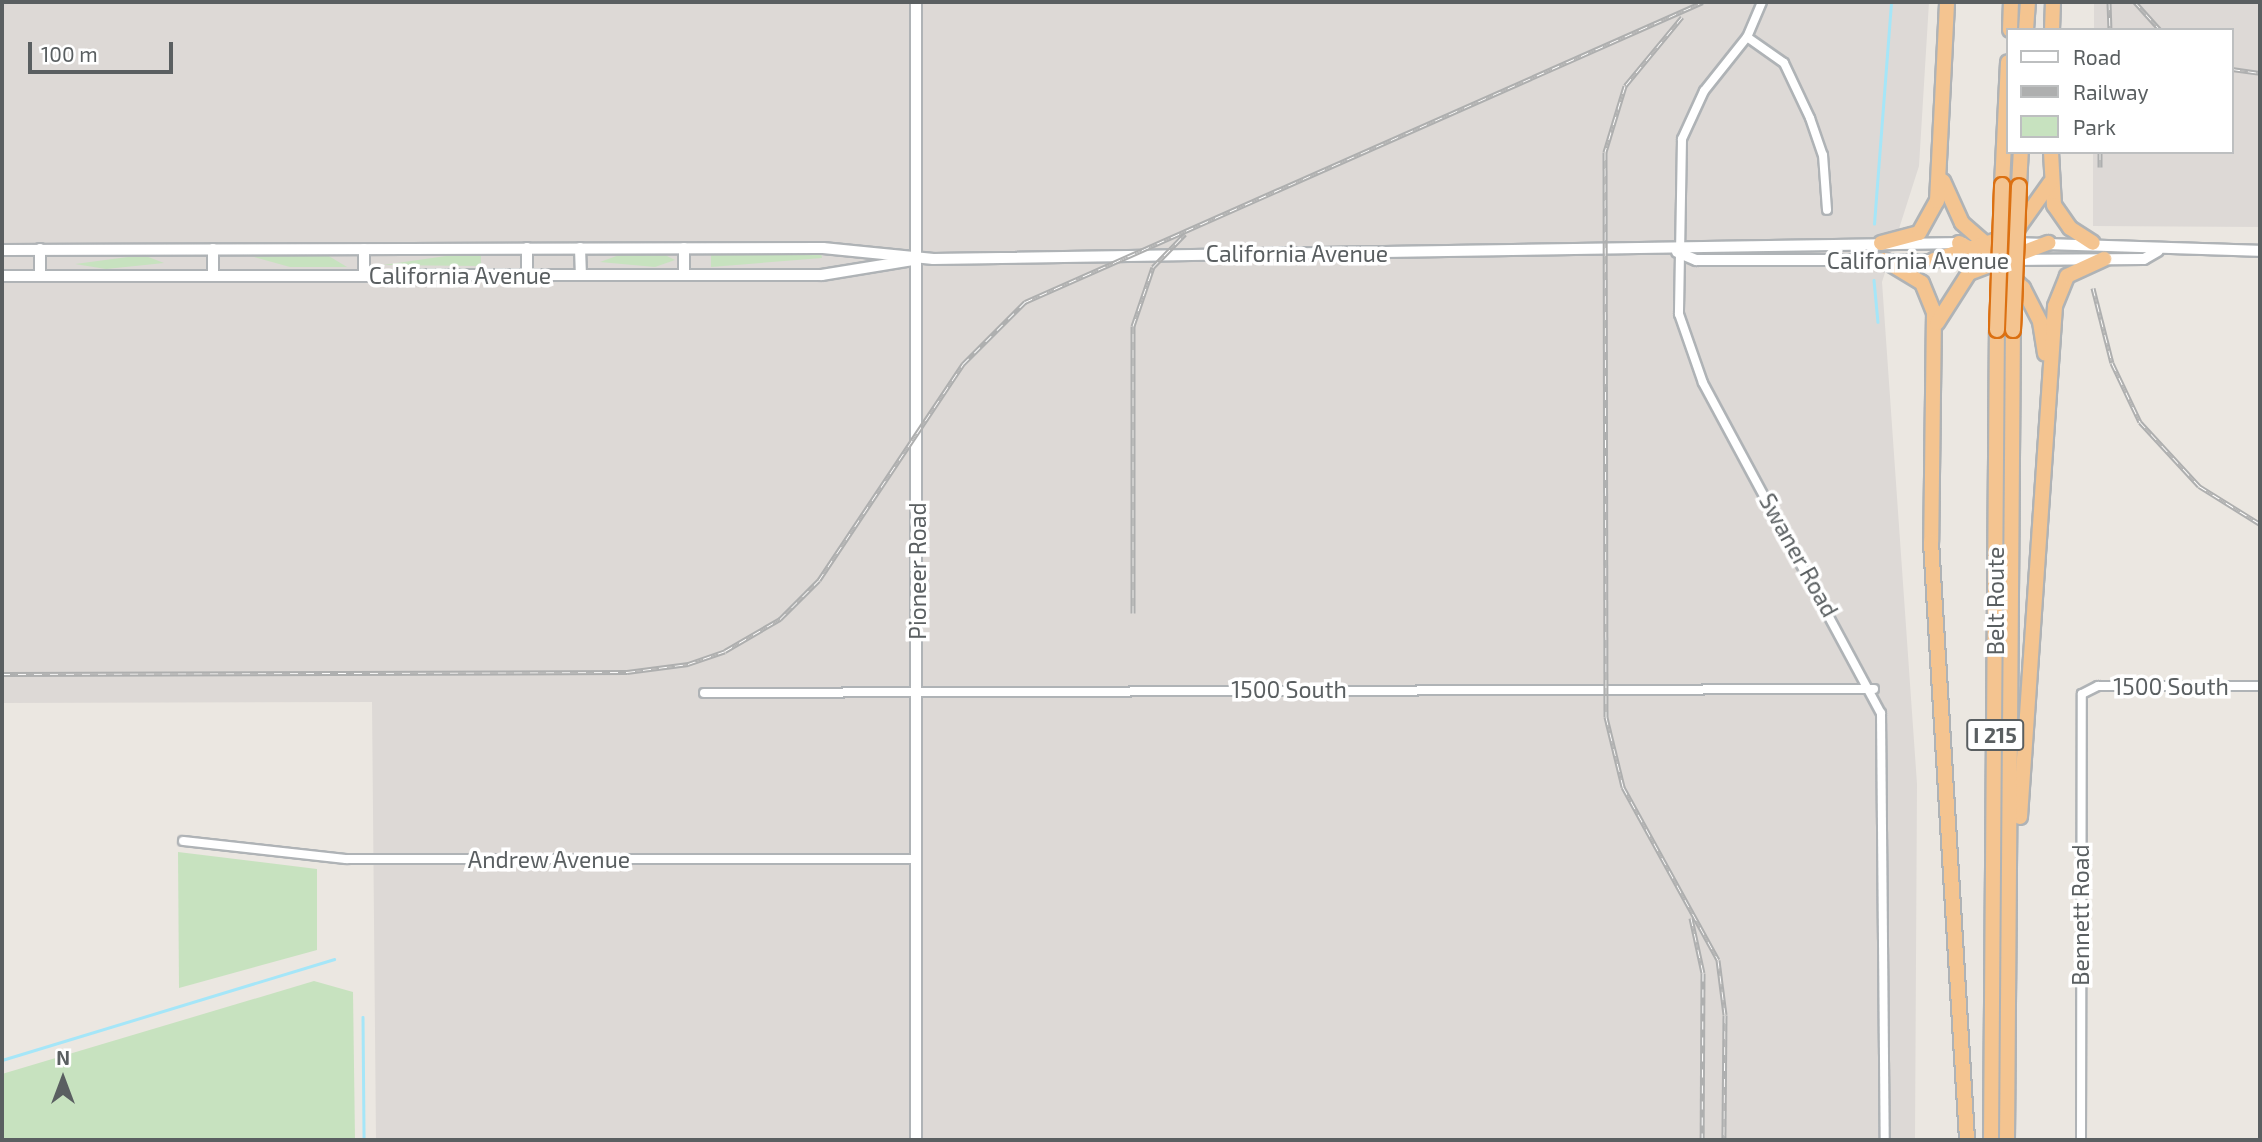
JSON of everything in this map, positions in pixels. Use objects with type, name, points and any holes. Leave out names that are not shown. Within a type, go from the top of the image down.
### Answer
[{"type":"highway","points":[[1881,243],[1925,228],[1941,177],[1947,2]]},
{"type":"highway","points":[[2010,28],[2011,2]]},
{"type":"highway","points":[[2026,28],[2028,2]]},
{"type":"highway","points":[[2052,28],[2053,2]]},
{"type":"highway","name":"Belt Route","points":[[1991,1140],[1997,330],[2007,83]]},
{"type":"highway","name":"Belt Route","points":[[2007,1140],[2012,889],[2013,330],[2021,154]]},
{"type":"highway","points":[[2050,154],[2050,183],[2063,221],[2093,243]]},
{"type":"highway","points":[[1941,177],[1952,208],[2019,283],[2037,313],[2046,404]]},
{"type":"highway","points":[[1935,328],[1959,280],[1986,248],[2028,222],[2050,183]]},
{"type":"highway","points":[[1959,243],[2029,259]]},
{"type":"highway","points":[[2008,254],[2048,243]]},
{"type":"highway","points":[[1934,260],[1986,248]]},
{"type":"highway","points":[[2012,889],[2039,605],[2046,404],[2059,287],[2072,271],[2104,259]]},
{"type":"highway","points":[[1884,260],[1922,283],[1935,328],[1931,542],[1967,1140]]},
{"type":"main road","name":"Pioneer Road","points":[[916,2],[916,1140]]},
{"type":"main road","name":"California Avenue","points":[[2,250],[844,249],[917,259],[1677,251],[1697,243],[1959,243]]},
{"type":"main road","name":"California Avenue","points":[[1677,251],[1696,260],[1934,260],[1986,248],[2048,243],[2144,243],[2158,251],[2260,251]]},
{"type":"main road","points":[[527,248],[527,275]]},
{"type":"main road","points":[[580,248],[581,275]]},
{"type":"main road","points":[[684,248],[684,274]]},
{"type":"main road","name":"California Avenue","points":[[1986,248],[2029,259],[2144,259],[2158,251]]},
{"type":"main road","points":[[40,249],[40,276]]},
{"type":"main road","points":[[213,249],[213,275]]},
{"type":"main road","points":[[364,249],[364,275]]},
{"type":"main road","name":"California Avenue","points":[[2,276],[842,274],[917,259]]},
{"type":"street","name":"Swaner Road","points":[[1762,2],[1747,37],[1704,90],[1682,139],[1677,251],[1679,314],[1692,362],[1874,689],[1886,740],[1885,1140]]},
{"type":"street","points":[[1747,37],[1784,63],[1810,118],[1823,155],[1827,210]]},
{"type":"street","name":"1500 South","points":[[2083,690],[2260,685]]},
{"type":"street","name":"1500 South","points":[[704,693],[917,689],[1874,689]]},
{"type":"street","name":"Bennett Road","points":[[2081,1140],[2083,690]]},
{"type":"street","name":"Andrew Avenue","points":[[183,841],[346,859],[917,859]]},
{"type":"shaded area","points":[[2,2],[1929,2],[1919,166],[1882,282],[1917,784],[1915,1140],[376,1140],[372,702],[2,703]]},
{"type":"shaded area","points":[[2094,2],[2260,2],[2260,227],[2093,226],[2093,154],[2234,154],[2234,28],[2094,28]]},
{"type":"green space","points":[[821,253],[822,258],[711,267],[711,254]]},
{"type":"green space","points":[[622,254],[665,255],[675,260],[655,267],[600,262]]},
{"type":"green space","points":[[143,255],[164,263],[106,269],[75,264]]},
{"type":"green space","points":[[247,255],[327,255],[347,267],[290,267]]},
{"type":"green space","points":[[453,255],[481,255],[481,266],[383,265]]},
{"type":"green space","points":[[178,852],[317,869],[317,950],[179,988]]},
{"type":"green space","points":[[314,981],[353,992],[355,1140],[2,1140],[2,1074]]},
{"type":"waterway","points":[[1874,224],[1891,2]]},
{"type":"waterway","points":[[1874,280],[1878,322]]},
{"type":"waterway","points":[[2,1060],[334,959]]},
{"type":"waterway","points":[[363,1017],[364,1140]]},
{"type":"railway","points":[[2,674],[627,672],[688,664],[725,651],[780,619],[819,580],[963,364],[1025,302],[1703,2]]},
{"type":"railway","points":[[2109,2],[2110,28]]},
{"type":"railway","points":[[2135,2],[2158,28]]},
{"type":"railway","points":[[1682,17],[1625,86],[1605,152],[1606,717],[1623,787],[1718,960],[1725,1015],[1724,1140]]},
{"type":"railway","points":[[2234,69],[2260,73]]},
{"type":"railway","points":[[2100,154],[2100,167]]},
{"type":"railway","points":[[1133,613],[1133,326],[1153,267],[1185,234]]},
{"type":"railway","points":[[2093,288],[2112,363],[2140,422],[2199,486],[2260,524]]},
{"type":"railway","points":[[1691,918],[1703,973],[1702,1140]]}]
